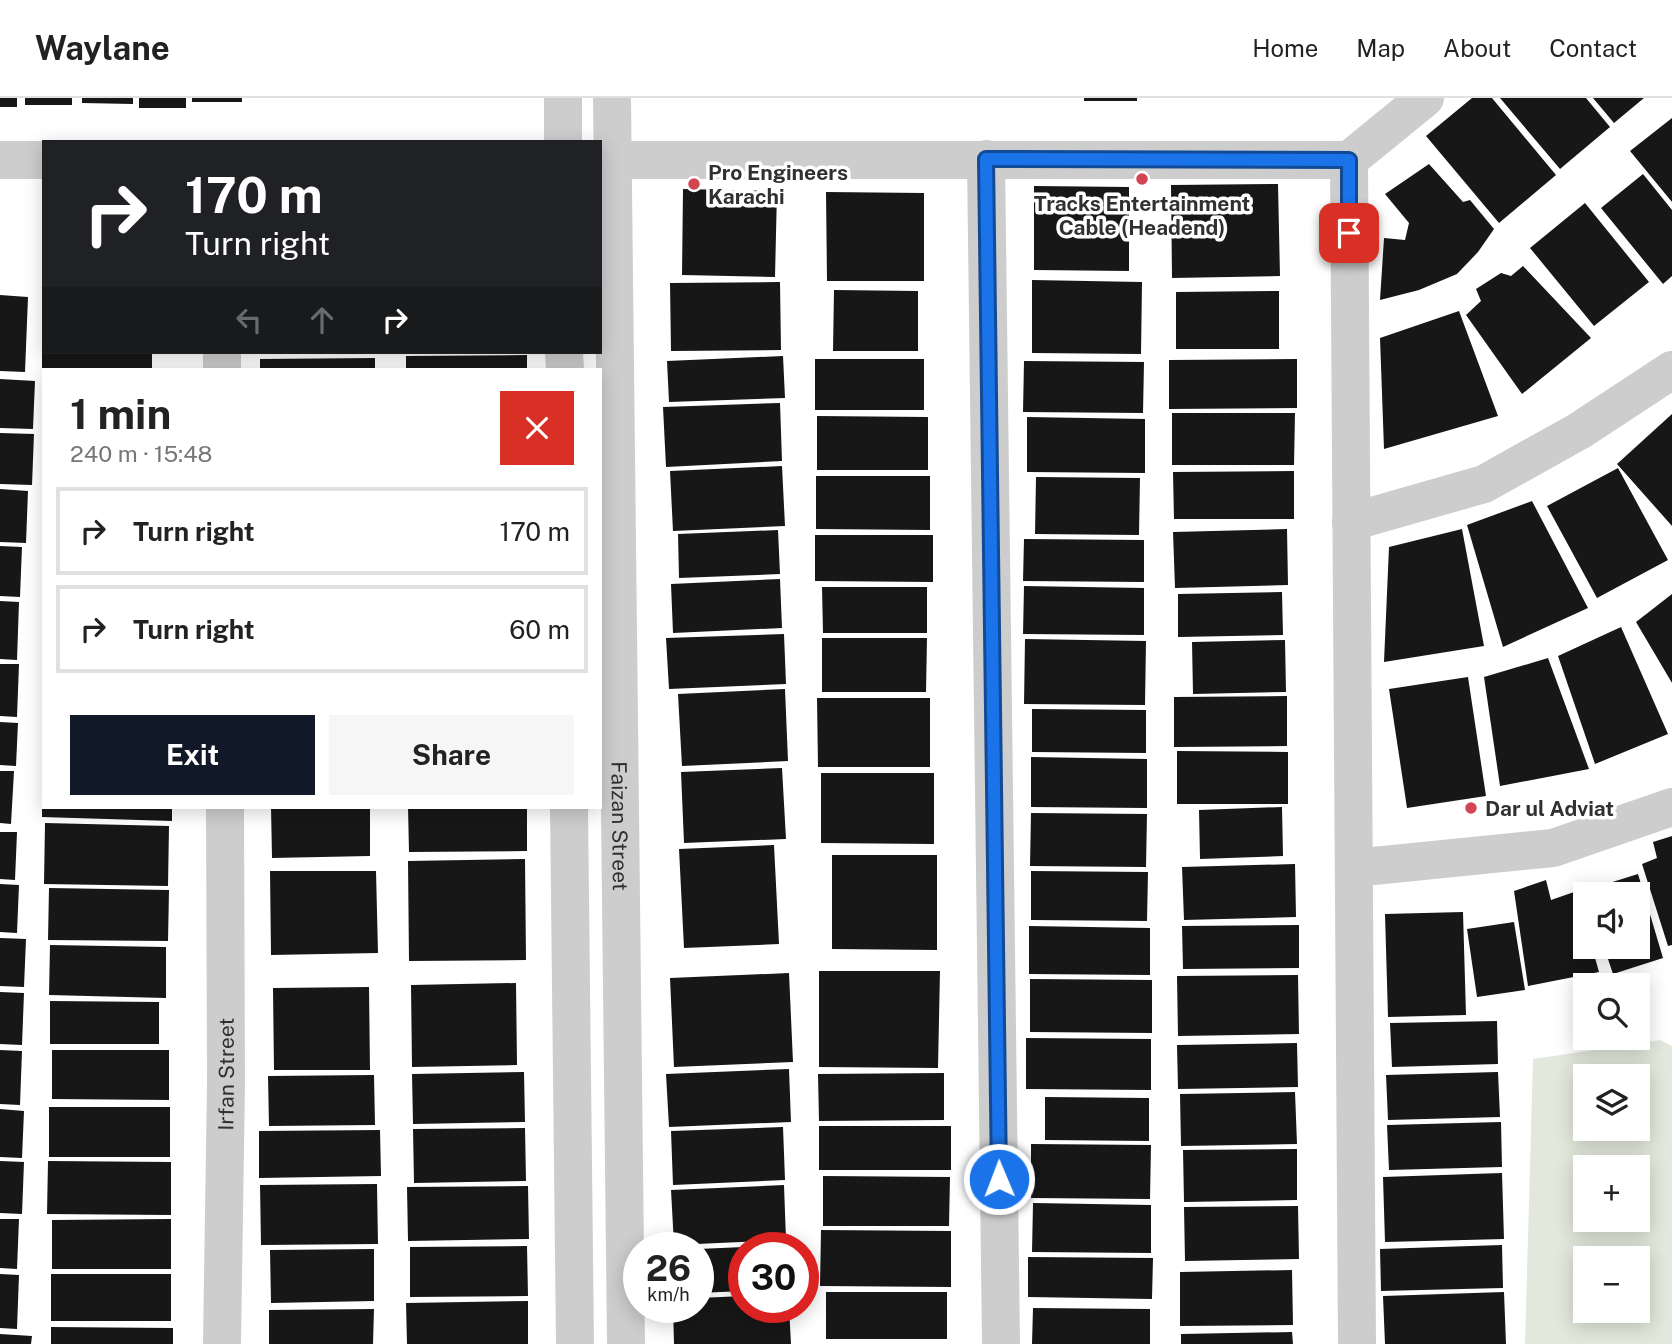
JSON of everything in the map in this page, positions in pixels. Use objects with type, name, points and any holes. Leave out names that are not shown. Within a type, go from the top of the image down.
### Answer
[{"type":"street","points":[[562,140],[563,98]]},
{"type":"street","name":"Faizan Street","points":[[612,98],[606,160],[626,1344]]},
{"type":"street","points":[[606,160],[1349,160],[1425,98]]},
{"type":"street","points":[[986,159],[1001,1344]]},
{"type":"street","points":[[0,160],[42,160]]},
{"type":"street","points":[[1349,160],[1357,1344]]},
{"type":"street","points":[[1351,522],[1484,484],[1579,432],[1672,370]]},
{"type":"street","points":[[1354,868],[1553,848],[1672,807]]},
{"type":"street","name":"Irfan Street","points":[[222,1344],[226,1083],[225,809]]},
{"type":"street","points":[[569,809],[575,1344]]},
{"type":"shaded area","points":[[1660,1040],[1672,1046],[1672,1344],[1525,1344],[1533,1059],[1593,1050],[1650,1050],[1650,1041]]},
{"type":"building","points":[[0,98],[17,98],[17,107],[0,107]]},
{"type":"building","points":[[25,98],[72,98],[72,105],[25,105]]},
{"type":"building","points":[[82,98],[133,98],[133,104],[82,103]]},
{"type":"building","points":[[139,98],[186,98],[186,108],[139,108]]},
{"type":"building","points":[[192,98],[242,98],[242,102],[192,102]]},
{"type":"building","points":[[1084,98],[1137,98],[1137,101],[1084,101]]},
{"type":"building","points":[[1472,98],[1492,98],[1556,175],[1499,223],[1426,136]]},
{"type":"building","points":[[1500,98],[1586,98],[1610,127],[1560,169]]},
{"type":"building","points":[[1593,98],[1644,98],[1614,123]]},
{"type":"building","points":[[1672,118],[1672,202],[1630,151]]},
{"type":"building","points":[[1429,164],[1463,202],[1470,200],[1494,229],[1478,252],[1457,274],[1419,290],[1380,300],[1384,238],[1405,240],[1409,223],[1385,194]]},
{"type":"building","points":[[1643,174],[1672,210],[1672,276],[1663,284],[1601,208]]},
{"type":"building","points":[[1278,184],[1280,276],[1172,278],[1171,185]]},
{"type":"building","points":[[1034,186],[1129,187],[1129,271],[1034,270]]},
{"type":"building","points":[[683,189],[777,191],[775,277],[682,275]]},
{"type":"building","points":[[826,192],[924,193],[924,281],[827,281]]},
{"type":"building","points":[[1585,203],[1649,282],[1594,326],[1530,248]]},
{"type":"building","points":[[1523,266],[1591,338],[1522,394],[1466,315],[1481,301],[1476,289],[1501,273],[1511,276]]},
{"type":"building","points":[[1032,280],[1142,282],[1141,354],[1032,353]]},
{"type":"building","points":[[780,282],[781,350],[671,351],[670,283]]},
{"type":"building","points":[[834,290],[918,291],[918,351],[833,351]]},
{"type":"building","points":[[1279,291],[1279,349],[1176,349],[1176,292]]},
{"type":"building","points":[[0,295],[28,297],[25,372],[0,371]]},
{"type":"building","points":[[1459,311],[1498,416],[1384,449],[1380,338]]},
{"type":"building","points":[[42,354],[152,354],[152,368],[42,368]]},
{"type":"building","points":[[527,355],[527,368],[406,368],[406,356]]},
{"type":"building","points":[[783,356],[785,398],[669,402],[667,361]]},
{"type":"building","points":[[375,358],[375,368],[260,368],[260,359]]},
{"type":"building","points":[[815,359],[924,359],[924,410],[815,410]]},
{"type":"building","points":[[1297,359],[1297,408],[1169,409],[1169,360]]},
{"type":"building","points":[[1024,361],[1144,362],[1143,413],[1023,412]]},
{"type":"building","points":[[0,379],[35,381],[33,429],[0,428]]},
{"type":"building","points":[[780,403],[782,461],[666,467],[663,407]]},
{"type":"building","points":[[1172,413],[1295,413],[1294,465],[1172,465]]},
{"type":"building","points":[[1672,414],[1672,526],[1617,464]]},
{"type":"building","points":[[817,416],[928,417],[928,470],[817,470]]},
{"type":"building","points":[[1027,417],[1145,419],[1145,473],[1027,472]]},
{"type":"building","points":[[0,433],[34,434],[32,485],[0,484]]},
{"type":"building","points":[[782,466],[785,526],[673,531],[670,471]]},
{"type":"building","points":[[1618,468],[1668,560],[1597,598],[1547,506]]},
{"type":"building","points":[[1294,471],[1294,519],[1174,519],[1173,472]]},
{"type":"building","points":[[816,476],[930,476],[930,530],[816,529]]},
{"type":"building","points":[[1036,477],[1140,478],[1139,535],[1035,534]]},
{"type":"building","points":[[0,489],[28,491],[26,543],[0,542]]},
{"type":"building","points":[[1532,501],[1588,608],[1503,647],[1467,525]]},
{"type":"building","points":[[1287,529],[1288,585],[1175,588],[1173,532]]},
{"type":"building","points":[[1462,529],[1484,646],[1384,662],[1389,547]]},
{"type":"building","points":[[778,530],[780,574],[679,578],[678,534]]},
{"type":"building","points":[[815,535],[933,535],[933,582],[815,581]]},
{"type":"building","points":[[1024,539],[1144,540],[1144,582],[1023,581]]},
{"type":"building","points":[[0,546],[22,547],[20,597],[0,596]]},
{"type":"building","points":[[780,579],[782,628],[673,633],[671,584]]},
{"type":"building","points":[[1024,586],[1144,588],[1144,635],[1023,634]]},
{"type":"building","points":[[822,587],[927,587],[927,633],[823,633]]},
{"type":"building","points":[[1282,592],[1283,635],[1178,637],[1178,594]]},
{"type":"building","points":[[1672,594],[1672,683],[1636,622]]},
{"type":"building","points":[[0,601],[19,602],[17,660],[0,659]]},
{"type":"building","points":[[1621,627],[1668,734],[1595,764],[1558,656]]},
{"type":"building","points":[[784,634],[786,684],[669,689],[666,638]]},
{"type":"building","points":[[822,638],[927,638],[926,692],[822,692]]},
{"type":"building","points":[[1025,639],[1146,641],[1145,705],[1024,704]]},
{"type":"building","points":[[1285,640],[1286,692],[1193,694],[1192,642]]},
{"type":"building","points":[[1548,658],[1589,769],[1500,786],[1484,677]]},
{"type":"building","points":[[0,664],[19,664],[17,717],[0,716]]},
{"type":"building","points":[[1468,677],[1486,796],[1407,808],[1389,689]]},
{"type":"building","points":[[785,689],[788,761],[682,766],[678,694]]},
{"type":"building","points":[[1287,696],[1287,746],[1174,747],[1174,697]]},
{"type":"building","points":[[817,698],[930,698],[930,767],[818,767]]},
{"type":"building","points":[[1032,709],[1146,710],[1146,753],[1032,752]]},
{"type":"building","points":[[0,722],[18,723],[16,766],[0,765]]},
{"type":"building","points":[[1177,751],[1288,752],[1288,804],[1177,804]]},
{"type":"building","points":[[1031,757],[1147,759],[1147,808],[1031,807]]},
{"type":"building","points":[[782,768],[786,839],[684,843],[681,772]]},
{"type":"building","points":[[0,771],[14,771],[11,824],[0,823]]},
{"type":"building","points":[[821,773],[934,773],[934,844],[821,843]]},
{"type":"building","points":[[1282,807],[1283,856],[1200,859],[1199,810]]},
{"type":"building","points":[[42,809],[172,809],[172,821],[42,817]]},
{"type":"building","points":[[271,809],[370,809],[370,856],[272,858]]},
{"type":"building","points":[[408,809],[527,809],[527,851],[409,852]]},
{"type":"building","points":[[1031,813],[1147,814],[1146,867],[1030,866]]},
{"type":"building","points":[[45,823],[169,826],[168,886],[44,884]]},
{"type":"building","points":[[0,832],[17,832],[15,880],[0,879]]},
{"type":"building","points":[[1672,836],[1672,945],[1668,946],[1650,882],[1642,864],[1657,858],[1653,842]]},
{"type":"building","points":[[774,845],[779,944],[684,948],[679,849]]},
{"type":"building","points":[[832,855],[937,855],[937,950],[832,949]]},
{"type":"building","points":[[525,859],[526,960],[409,961],[408,861]]},
{"type":"building","points":[[1295,864],[1296,917],[1184,920],[1182,867]]},
{"type":"building","points":[[270,871],[376,871],[378,953],[271,955]]},
{"type":"building","points":[[1031,871],[1148,872],[1147,921],[1031,920]]},
{"type":"building","points":[[1638,874],[1640,882],[1612,882]]},
{"type":"building","points":[[1546,880],[1551,900],[1573,892],[1573,959],[1595,959],[1599,972],[1573,973],[1573,977],[1528,986],[1514,891]]},
{"type":"building","points":[[0,884],[19,885],[17,933],[0,932]]},
{"type":"building","points":[[49,888],[169,890],[168,941],[48,940]]},
{"type":"building","points":[[1463,912],[1466,1015],[1388,1017],[1385,914]]},
{"type":"building","points":[[1650,914],[1663,958],[1613,973],[1608,959],[1650,959]]},
{"type":"building","points":[[1514,922],[1525,990],[1477,997],[1467,929]]},
{"type":"building","points":[[1299,925],[1299,968],[1183,969],[1182,926]]},
{"type":"building","points":[[1029,926],[1150,928],[1150,975],[1029,974]]},
{"type":"building","points":[[0,938],[26,939],[24,987],[0,986]]},
{"type":"building","points":[[50,945],[166,947],[166,998],[49,995]]},
{"type":"building","points":[[819,971],[940,971],[938,1068],[819,1067]]},
{"type":"building","points":[[789,973],[793,1062],[674,1067],[670,978]]},
{"type":"building","points":[[1298,975],[1299,1034],[1178,1036],[1177,976]]},
{"type":"building","points":[[1030,979],[1152,980],[1152,1033],[1030,1032]]},
{"type":"building","points":[[516,983],[517,1065],[412,1067],[411,985]]},
{"type":"building","points":[[369,987],[370,1070],[274,1070],[273,988]]},
{"type":"building","points":[[0,992],[24,993],[22,1045],[0,1044]]},
{"type":"building","points":[[50,1001],[159,1002],[159,1044],[50,1044]]},
{"type":"building","points":[[1497,1021],[1498,1064],[1392,1067],[1390,1023]]},
{"type":"building","points":[[1026,1038],[1151,1039],[1151,1090],[1026,1089]]},
{"type":"building","points":[[1297,1043],[1298,1087],[1178,1089],[1177,1045]]},
{"type":"building","points":[[0,1050],[22,1051],[20,1105],[0,1104]]},
{"type":"building","points":[[52,1050],[169,1050],[169,1100],[52,1099]]},
{"type":"building","points":[[789,1069],[791,1122],[669,1127],[666,1074]]},
{"type":"building","points":[[524,1072],[525,1122],[413,1124],[412,1074]]},
{"type":"building","points":[[1498,1072],[1500,1117],[1388,1120],[1386,1075]]},
{"type":"building","points":[[944,1073],[944,1120],[819,1121],[818,1074]]},
{"type":"building","points":[[374,1075],[375,1125],[269,1126],[268,1076]]},
{"type":"building","points":[[1295,1092],[1297,1144],[1181,1146],[1180,1094]]},
{"type":"building","points":[[1045,1097],[1149,1098],[1149,1141],[1045,1140]]},
{"type":"building","points":[[49,1107],[170,1107],[170,1157],[49,1157]]},
{"type":"building","points":[[0,1109],[24,1111],[22,1158],[0,1157]]},
{"type":"building","points":[[1501,1122],[1502,1167],[1389,1170],[1387,1125]]},
{"type":"building","points":[[819,1126],[951,1126],[951,1170],[819,1170]]},
{"type":"building","points":[[783,1127],[785,1180],[673,1185],[671,1131]]},
{"type":"building","points":[[525,1128],[526,1181],[414,1183],[413,1129]]},
{"type":"building","points":[[380,1130],[381,1176],[259,1178],[259,1131]]},
{"type":"building","points":[[1031,1144],[1151,1145],[1150,1199],[1031,1198]]},
{"type":"building","points":[[1297,1149],[1297,1200],[1184,1202],[1183,1150]]},
{"type":"building","points":[[0,1161],[24,1162],[22,1214],[0,1213]]},
{"type":"building","points":[[48,1161],[171,1162],[171,1215],[47,1214]]},
{"type":"building","points":[[1502,1173],[1504,1239],[1385,1242],[1383,1177]]},
{"type":"building","points":[[823,1176],[950,1177],[949,1226],[823,1226]]},
{"type":"building","points":[[377,1184],[378,1244],[261,1245],[260,1185]]},
{"type":"building","points":[[784,1185],[786,1232],[728,1232],[728,1243],[714,1243],[714,1232],[673,1232],[671,1190]]},
{"type":"building","points":[[528,1186],[529,1239],[408,1241],[407,1187]]},
{"type":"building","points":[[1033,1203],[1151,1205],[1151,1253],[1032,1252]]},
{"type":"building","points":[[1298,1206],[1299,1259],[1185,1261],[1184,1207]]},
{"type":"building","points":[[0,1219],[19,1219],[17,1269],[0,1268]]},
{"type":"building","points":[[171,1219],[171,1269],[52,1269],[52,1220]]},
{"type":"building","points":[[821,1230],[951,1231],[951,1287],[820,1286]]},
{"type":"building","points":[[1502,1245],[1503,1288],[1381,1291],[1380,1249]]},
{"type":"building","points":[[527,1246],[528,1296],[410,1297],[410,1247]]},
{"type":"building","points":[[714,1248],[728,1248],[728,1292],[714,1292]]},
{"type":"building","points":[[374,1249],[374,1301],[271,1303],[270,1250]]},
{"type":"building","points":[[1028,1257],[1153,1258],[1152,1299],[1028,1297]]},
{"type":"building","points":[[1292,1270],[1293,1325],[1180,1326],[1180,1272]]},
{"type":"building","points":[[0,1274],[19,1275],[17,1329],[0,1328]]},
{"type":"building","points":[[51,1274],[171,1274],[171,1321],[51,1321]]},
{"type":"building","points":[[826,1292],[947,1292],[947,1339],[826,1339]]},
{"type":"building","points":[[1504,1292],[1506,1344],[1385,1344],[1383,1296]]},
{"type":"building","points":[[714,1297],[728,1297],[728,1323],[790,1323],[791,1344],[674,1344],[673,1323],[714,1323]]},
{"type":"building","points":[[528,1301],[528,1344],[407,1344],[406,1303]]},
{"type":"building","points":[[1033,1308],[1150,1309],[1150,1344],[1032,1344]]},
{"type":"building","points":[[374,1309],[373,1344],[269,1344],[269,1310]]},
{"type":"building","points":[[51,1327],[173,1328],[173,1344],[51,1344]]},
{"type":"building","points":[[1292,1332],[1293,1344],[1181,1344],[1181,1334]]},
{"type":"building","points":[[0,1334],[32,1336],[31,1344],[0,1344]]},
{"type":"place","name":"Tracks Entertainment Cable (Headend)","points":[[1142,179]]},
{"type":"place","name":"Pro Engineers Karachi","points":[[694,184]]},
{"type":"place","name":"Dar ul Adviat","points":[[1471,808]]},
{"type":"route","points":[[999,1179],[986,159],[1349,160],[1349,233]]}]
